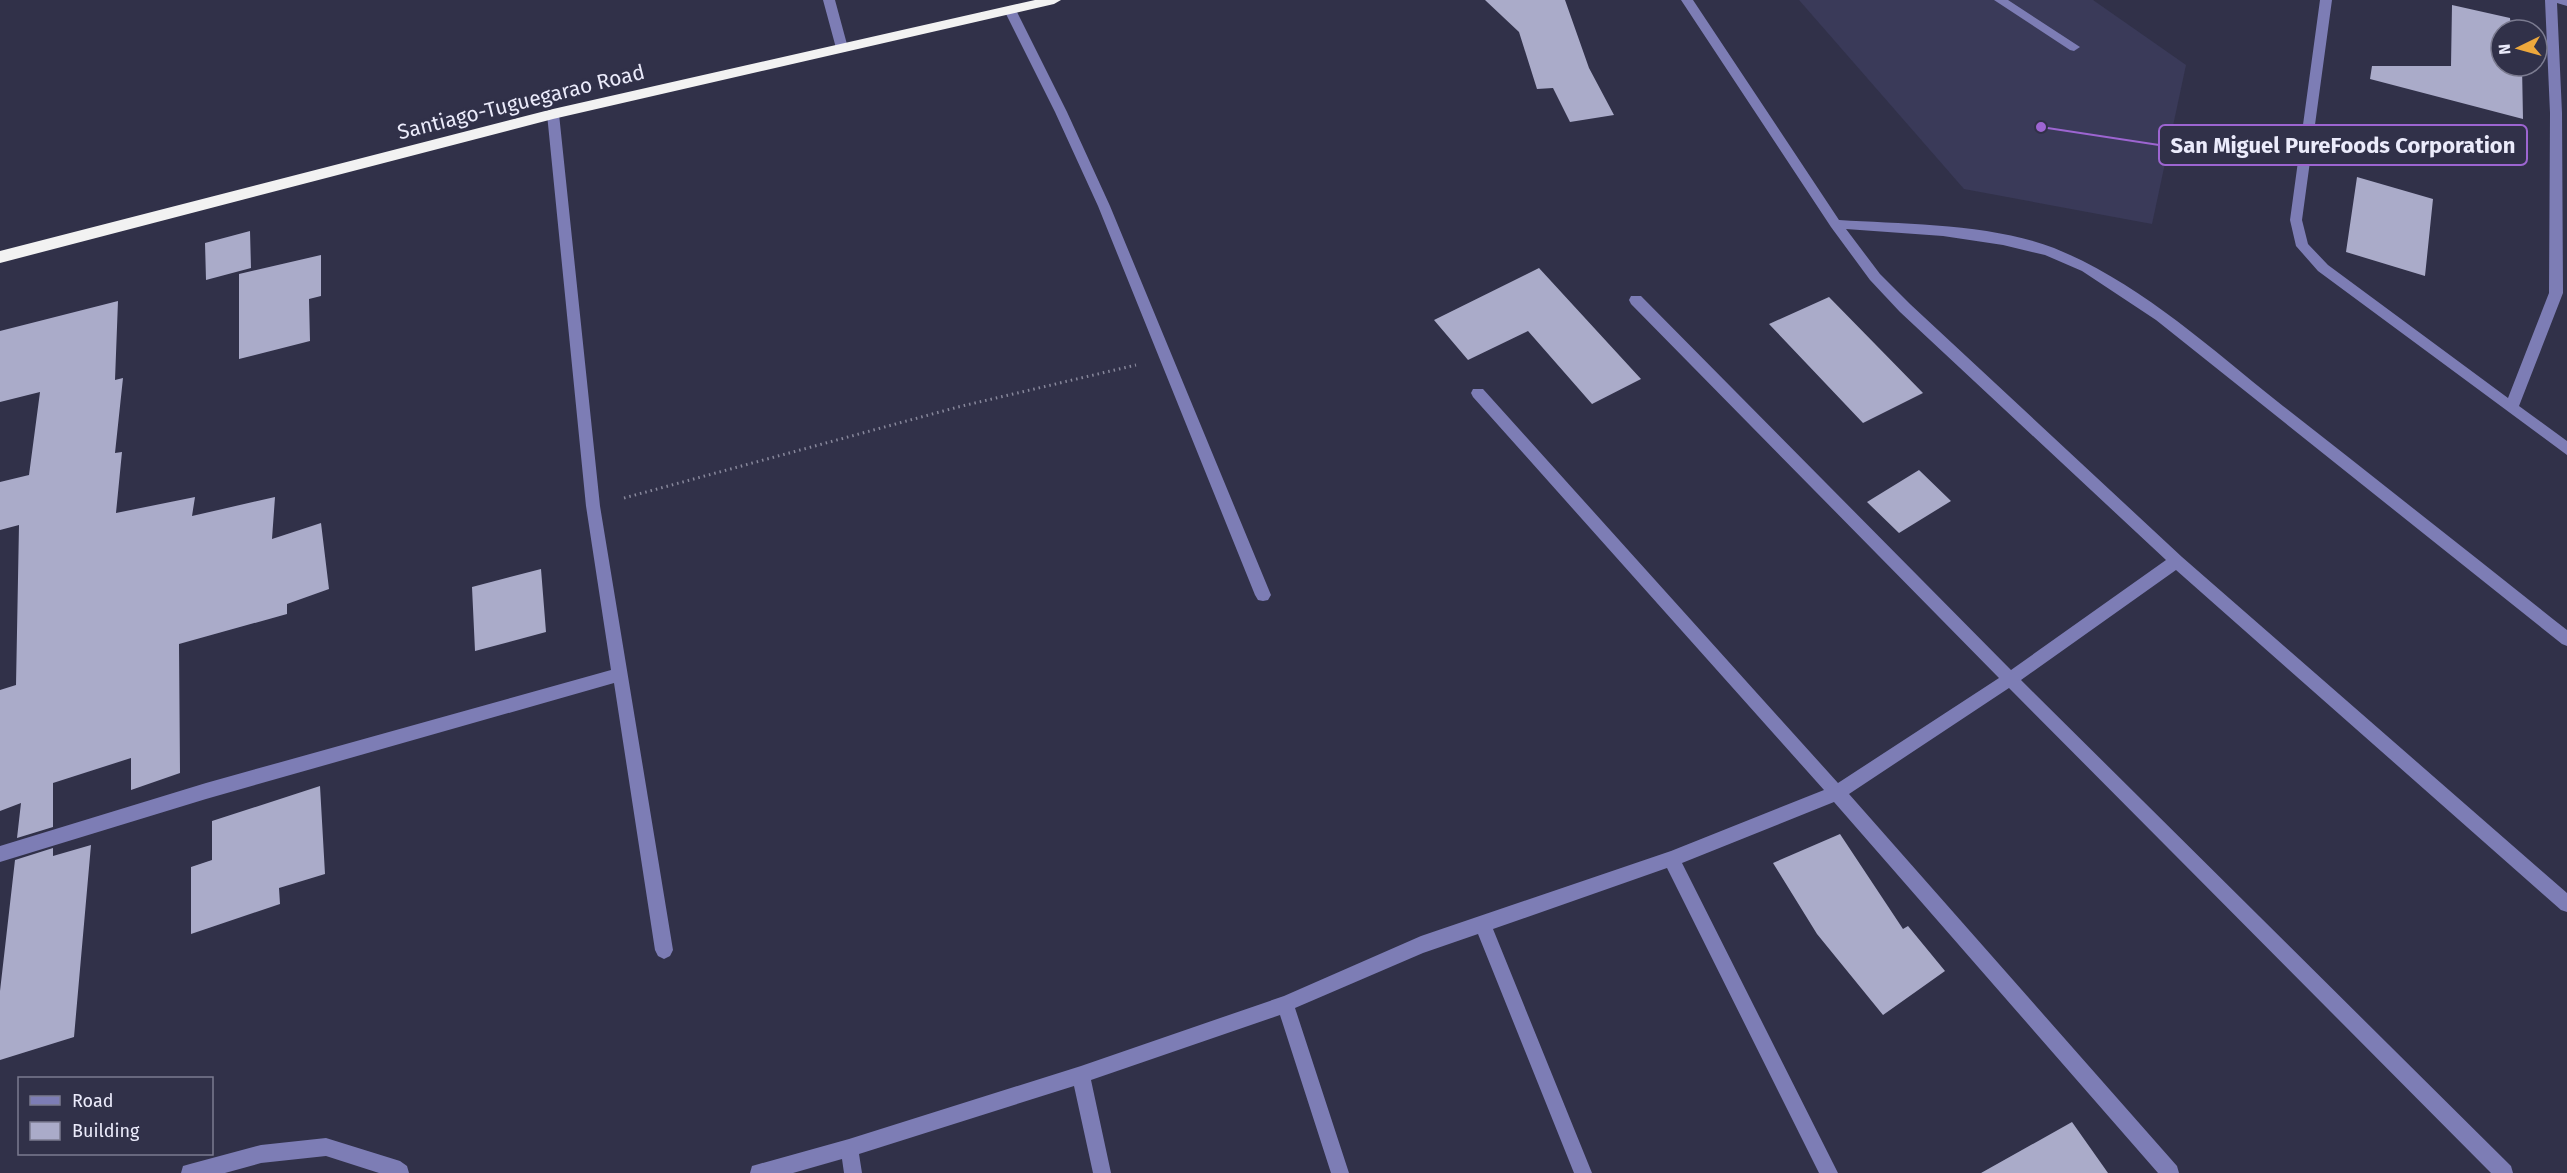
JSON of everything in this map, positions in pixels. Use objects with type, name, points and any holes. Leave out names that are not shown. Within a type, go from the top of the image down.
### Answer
[{"type":"highway","name":"Santiago-Tuguegarao Road","points":[[0,257],[553,114],[1054,0]]},
{"type":"street","points":[[830,0],[842,48]]},
{"type":"street","points":[[1687,0],[1835,224],[1875,277],[1905,308],[2177,561],[2567,904]]},
{"type":"street","points":[[2000,0],[2074,47]]},
{"type":"street","points":[[2326,0],[2296,220],[2302,246],[2323,268],[2567,448]]},
{"type":"street","points":[[2511,407],[2561,297],[2561,115],[2551,0]]},
{"type":"street","points":[[2559,0],[2567,2]]},
{"type":"street","points":[[1010,10],[1061,112],[1104,206],[1263,596]]},
{"type":"street","points":[[553,114],[593,506],[664,950]]},
{"type":"street","points":[[1835,224],[1943,231],[2003,240],[2048,251],[2087,268],[2161,316],[2567,639]]},
{"type":"street","points":[[1636,300],[2010,679],[2504,1173]]},
{"type":"street","points":[[1478,393],[1837,793],[2170,1173]]},
{"type":"street","points":[[759,1173],[849,1148],[1081,1075],[1285,1004],[1421,945],[1671,859],[1837,793],[2010,679],[2177,561]]},
{"type":"street","points":[[0,854],[206,791],[619,675]]},
{"type":"street","points":[[1671,859],[1829,1173]]},
{"type":"street","points":[[1482,923],[1583,1173]]},
{"type":"street","points":[[1285,1004],[1340,1173]]},
{"type":"street","points":[[1081,1075],[1102,1173]]},
{"type":"street","points":[[190,1173],[261,1154],[326,1147],[393,1168],[400,1173]]},
{"type":"street","points":[[849,1148],[853,1173]]},
{"type":"path","points":[[593,506],[958,407],[1166,358]]},
{"type":"shaded area","points":[[1799,0],[2093,0],[2186,65],[2152,224],[1964,189]]},
{"type":"building","points":[[1485,0],[1565,0],[1589,68],[1614,115],[1570,122],[1553,88],[1537,89],[1519,32]]},
{"type":"building","points":[[2452,5],[2510,18],[2489,18],[2489,78],[2522,78],[2523,119],[2370,79],[2372,66],[2451,66]]},
{"type":"building","points":[[2357,177],[2433,199],[2425,276],[2346,252]]},
{"type":"building","points":[[250,231],[251,268],[206,280],[205,243]]},
{"type":"building","points":[[321,255],[321,296],[309,299],[310,341],[239,359],[239,274]]},
{"type":"building","points":[[1539,268],[1641,379],[1592,404],[1528,331],[1468,360],[1434,320]]},
{"type":"building","points":[[1829,297],[1923,393],[1863,423],[1769,324]]},
{"type":"building","points":[[118,301],[115,380],[123,378],[115,453],[122,452],[116,513],[195,497],[192,516],[275,497],[272,539],[321,523],[329,589],[287,604],[287,614],[179,644],[180,773],[131,790],[131,758],[53,783],[53,827],[17,838],[21,803],[0,811],[0,690],[16,685],[19,525],[0,530],[0,482],[29,475],[40,392],[0,402],[0,331]]},
{"type":"building","points":[[1919,470],[1951,501],[1899,533],[1867,502]]},
{"type":"building","points":[[541,569],[546,632],[475,651],[472,587]]},
{"type":"building","points":[[320,786],[325,874],[279,888],[280,904],[191,934],[191,867],[212,860],[212,821]]},
{"type":"building","points":[[1840,834],[1903,929],[1908,926],[1945,971],[1883,1015],[1817,934],[1773,863]]},
{"type":"building","points":[[91,845],[74,1037],[0,1060],[0,991],[15,860],[53,848],[53,856]]},
{"type":"building","points":[[2072,1122],[2108,1173],[1981,1173]]},
{"type":"place","name":"San Miguel PureFoods Corporation","points":[[2041,127]]}]
